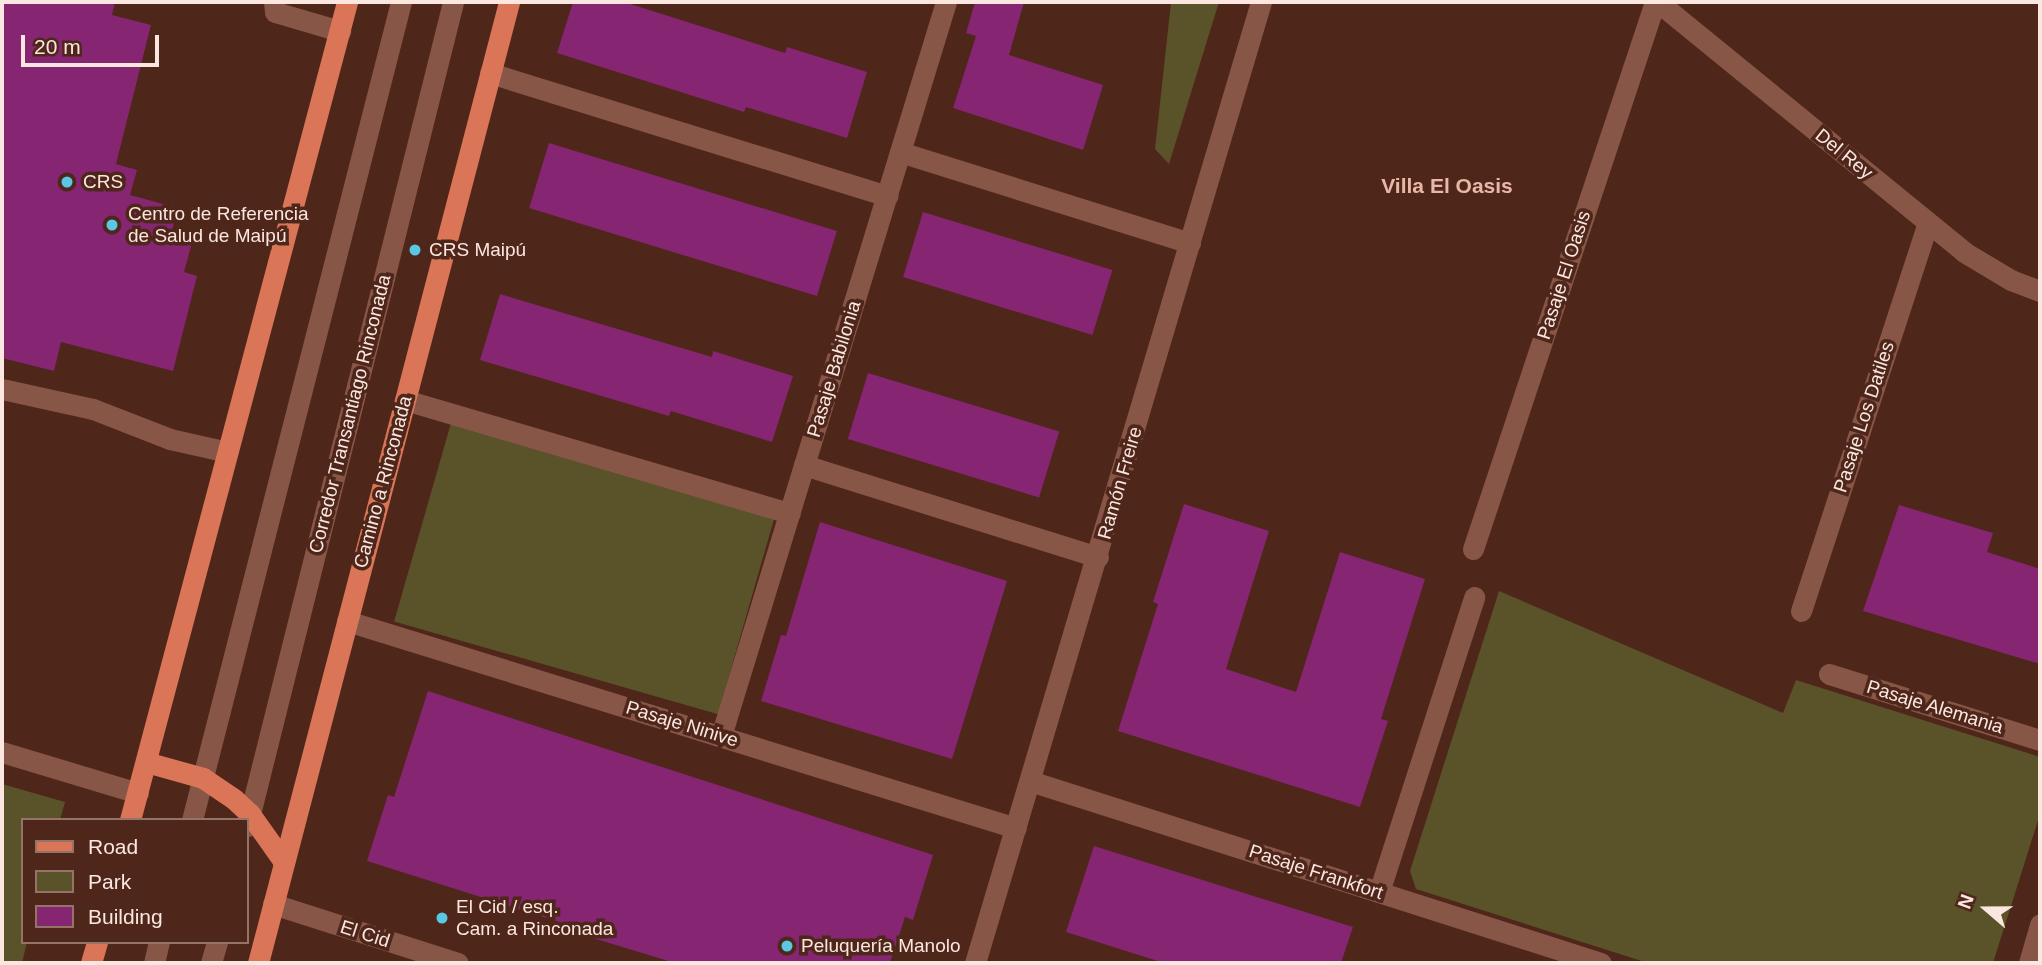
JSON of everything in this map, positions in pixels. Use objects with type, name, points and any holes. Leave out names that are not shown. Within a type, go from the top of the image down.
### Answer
[{"type":"main road","points":[[132,818],[347,2]]},
{"type":"main road","name":"Camino a Rinconada","points":[[258,963],[509,2]]},
{"type":"main road","points":[[146,762],[203,778],[246,818]]},
{"type":"main road","points":[[248,820],[284,862]]},
{"type":"main road","points":[[91,963],[96,944]]},
{"type":"street","points":[[274,2],[275,12],[340,31]]},
{"type":"street","points":[[193,818],[401,2]]},
{"type":"street","name":"Corredor Transantiago Rinconada","points":[[248,820],[453,2]]},
{"type":"street","name":"Pasaje Babilonia","points":[[721,736],[946,2]]},
{"type":"street","name":"Ramón Freire","points":[[975,963],[1261,2]]},
{"type":"street","name":"Del Rey","points":[[1657,2],[1928,223],[1986,266],[2040,291]]},
{"type":"street","name":"Pasaje El Oasis","points":[[1472,549],[1657,2]]},
{"type":"street","points":[[490,73],[887,196]]},
{"type":"street","points":[[900,152],[1190,243]]},
{"type":"street","name":"Pasaje Los Datiles","points":[[1801,611],[1928,223]]},
{"type":"street","points":[[2,389],[93,409],[170,439],[227,452]]},
{"type":"street","points":[[405,400],[790,513]]},
{"type":"street","points":[[804,466],[1098,557]]},
{"type":"street","points":[[1379,892],[1474,597]]},
{"type":"street","name":"Pasaje Ninive","points":[[347,621],[1016,828]]},
{"type":"street","name":"Pasaje Alemania","points":[[1829,674],[2040,740]]},
{"type":"street","points":[[2,752],[138,793]]},
{"type":"street","name":"Pasaje Frankfort","points":[[1030,781],[1601,963]]},
{"type":"street","name":"El Cid","points":[[273,904],[458,963]]},
{"type":"street","points":[[2029,963],[2040,925]]},
{"type":"street","points":[[154,963],[159,944]]},
{"type":"street","points":[[211,963],[216,944]]},
{"type":"green space","points":[[1171,2],[1219,2],[1169,164],[1155,149]]},
{"type":"green space","points":[[455,409],[779,502],[718,714],[394,621]]},
{"type":"green space","points":[[1499,591],[1783,713],[1796,680],[2040,757],[2040,814],[1993,963],[1648,963],[1416,889],[1410,871]]},
{"type":"green space","points":[[2,784],[65,802],[61,818],[21,818],[21,944],[27,944],[22,963],[2,963]]},
{"type":"building","name":"CRS","points":[[2,2],[115,2],[112,15],[151,25],[116,164],[137,170],[130,195],[178,208],[170,238],[192,243],[184,272],[197,276],[173,371],[61,342],[54,371],[2,358]]},
{"type":"building","points":[[573,2],[624,2],[785,53],[787,47],[867,72],[847,138],[746,107],[744,112],[557,53]]},
{"type":"building","points":[[975,2],[1024,2],[1009,55],[1103,85],[1083,150],[953,108],[976,36],[966,33]]},
{"type":"building","points":[[549,143],[837,231],[817,296],[529,208]]},
{"type":"building","points":[[923,212],[1112,270],[1092,335],[903,277]]},
{"type":"building","points":[[500,294],[712,357],[713,351],[793,376],[772,442],[671,411],[669,416],[480,360]]},
{"type":"building","points":[[868,373],[1059,431],[1039,497],[848,439]]},
{"type":"building","points":[[1184,504],[1269,531],[1226,669],[1296,692],[1340,552],[1425,579],[1381,719],[1388,721],[1360,807],[1118,731],[1158,604],[1153,602]]},
{"type":"building","points":[[1899,505],[1993,533],[1987,552],[2040,569],[2040,664],[1863,611]]},
{"type":"building","points":[[820,522],[1007,581],[952,759],[761,701],[781,635],[786,636]]},
{"type":"building","points":[[428,691],[933,855],[913,920],[905,917],[890,963],[675,963],[583,935],[585,930],[367,861],[388,795],[394,797]]},
{"type":"building","points":[[1094,846],[1353,927],[1341,963],[1164,963],[1066,932]]},
{"type":"place","name":"CRS","points":[[67,182]]},
{"type":"place","name":"Centro de Referencia de Salud de Maipú","points":[[112,225]]},
{"type":"place","name":"CRS Maipú","points":[[415,250]]},
{"type":"place","name":"El Cid / esq. Cam. a Rinconada","points":[[442,918]]},
{"type":"place","name":"Peluquería Manolo","points":[[787,946]]},
{"type":"district","name":"Villa El Oasis","points":[[1447,186]]}]
